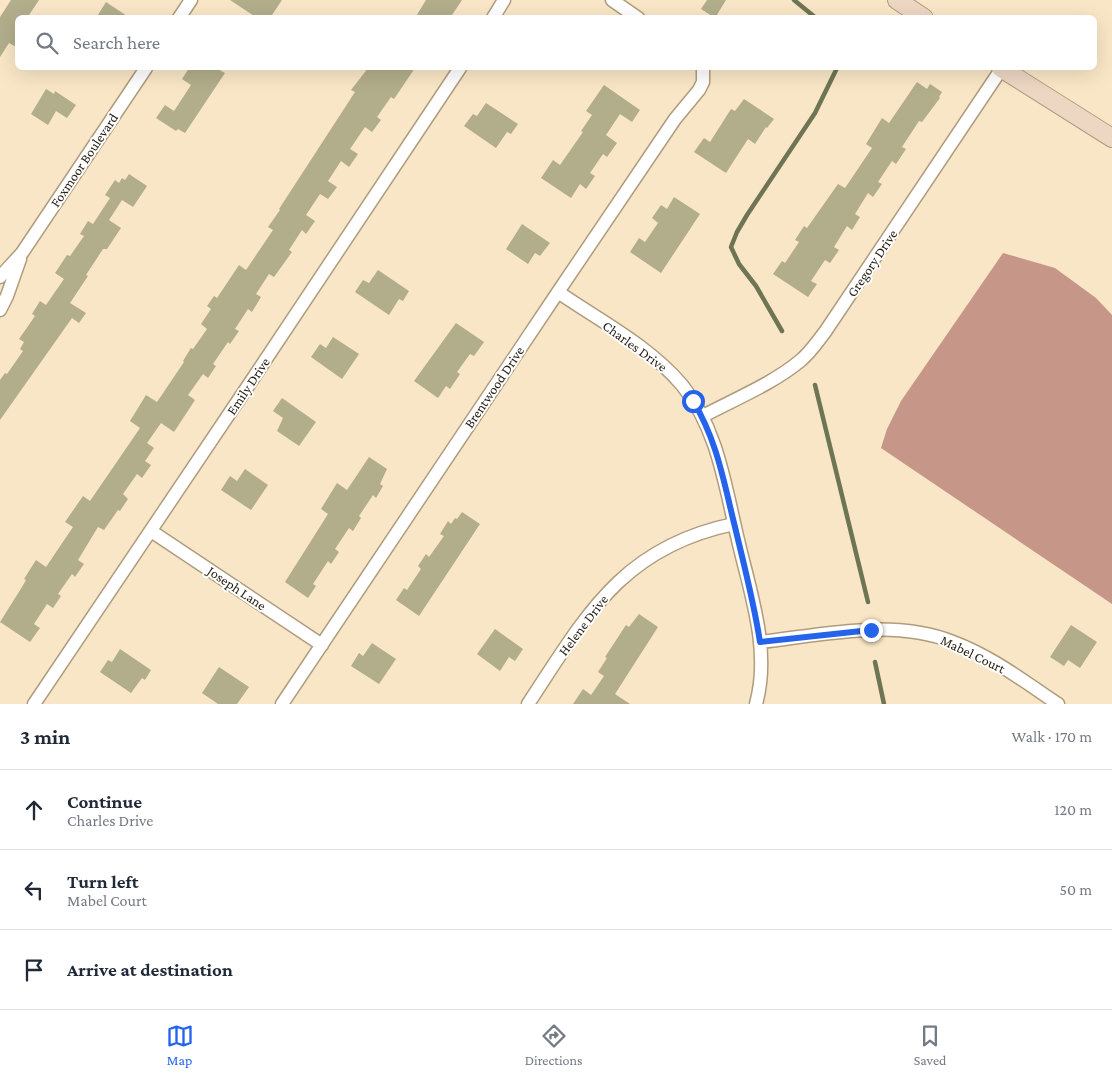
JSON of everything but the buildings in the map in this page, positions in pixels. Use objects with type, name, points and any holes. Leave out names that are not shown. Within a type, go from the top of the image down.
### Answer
[{"type":"main road","points":[[897,0],[920,15]]},
{"type":"main road","points":[[1004,70],[1112,138]]},
{"type":"street","points":[[181,15],[191,0]]},
{"type":"street","points":[[495,15],[504,0]]},
{"type":"street","points":[[612,0],[634,15]]},
{"type":"street","name":"Foxmoor Boulevard","points":[[0,277],[22,253],[145,70]]},
{"type":"street","name":"Emily Drive","points":[[34,704],[459,70]]},
{"type":"street","name":"Brentwood Drive","points":[[282,704],[558,292],[676,119],[699,90],[703,82],[703,70]]},
{"type":"street","name":"Gregory Drive","points":[[703,416],[780,376],[800,361],[813,348],[826,332],[1000,70]]},
{"type":"street","name":"Foxmoor Boulevard","points":[[0,310],[22,253]]},
{"type":"street","name":"Charles Drive","points":[[558,292],[658,360],[683,386],[703,416],[720,460],[756,615],[761,669],[756,704]]},
{"type":"street","name":"Helene Drive","points":[[528,704],[582,622],[606,593],[627,572],[656,552],[675,542],[734,524]]},
{"type":"street","name":"Joseph Lane","points":[[151,531],[322,645]]},
{"type":"street","name":"Mabel Court","points":[[760,642],[871,630],[913,632],[934,636],[954,642],[992,661],[1058,704]]},
{"type":"shaded area","points":[[1003,253],[1055,268],[1096,298],[1112,315],[1112,604],[881,448],[887,429],[901,401]]},
{"type":"waterway","points":[[794,0],[812,15]]},
{"type":"waterway","points":[[782,331],[756,286],[739,264],[731,247],[747,215],[815,113],[836,70]]},
{"type":"waterway","points":[[815,385],[868,602]]},
{"type":"waterway","points":[[875,662],[884,704]]},
{"type":"route","points":[[693,401],[703,416],[720,460],[756,615],[760,642],[871,630]]}]
